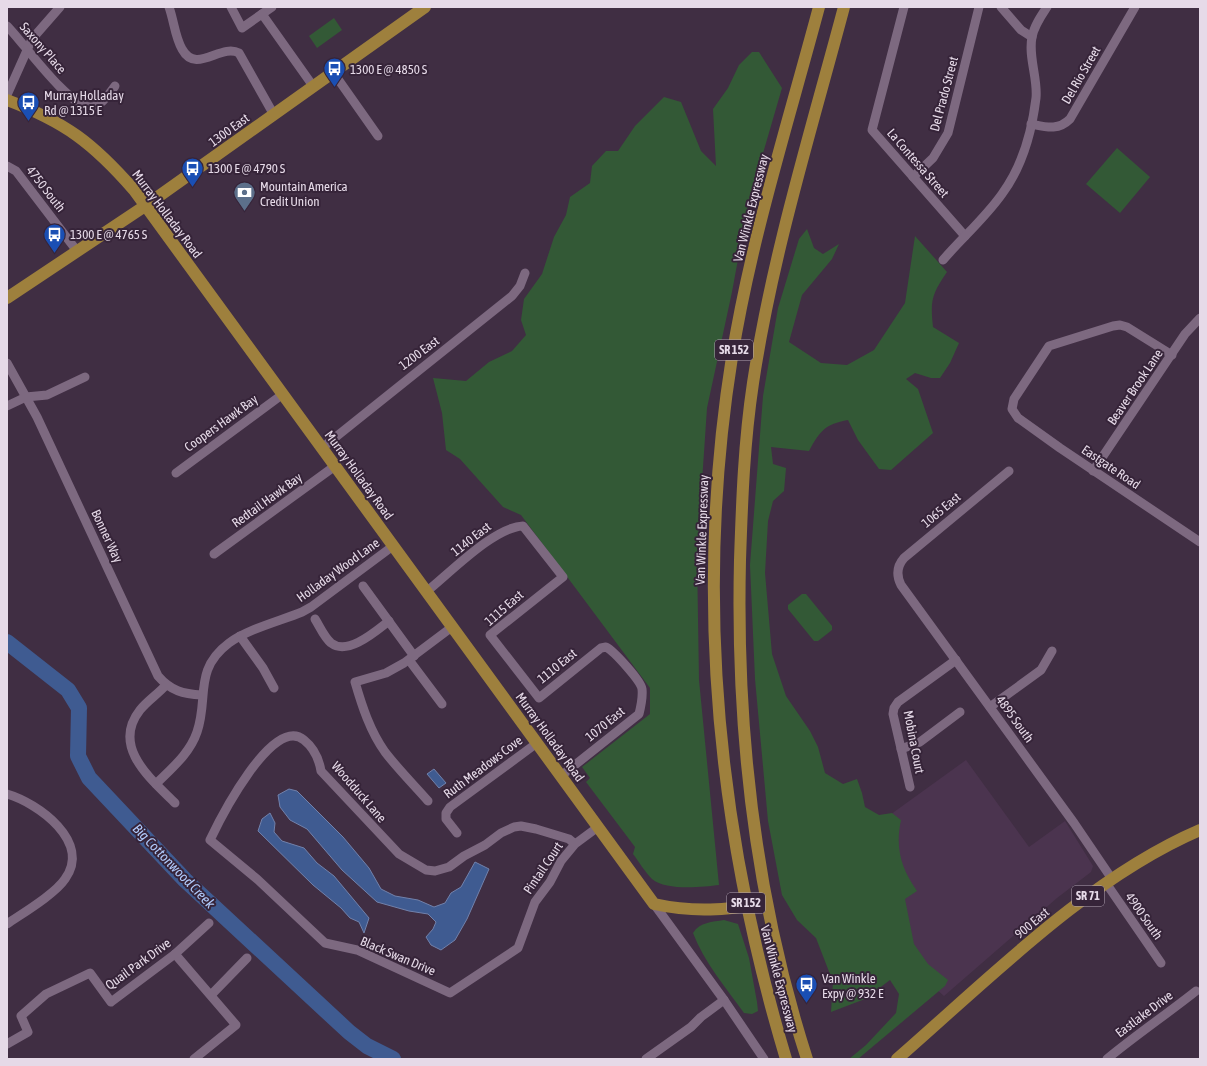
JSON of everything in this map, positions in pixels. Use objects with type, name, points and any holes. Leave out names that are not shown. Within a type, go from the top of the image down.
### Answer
[{"type":"main road","name":"1300 East","points":[[7,298],[145,206],[425,7]]},
{"type":"main road","name":"Van Winkle Expressway","points":[[786,1059],[762,976],[729,811],[723,763],[718,695],[713,580],[718,473],[733,356],[749,274],[819,7]]},
{"type":"main road","name":"Van Winkle Expressway","points":[[807,1059],[788,993],[766,903],[756,841],[745,742],[740,631],[742,488],[754,382],[771,286],[844,7]]},
{"type":"main road","name":"Murray Holladay Road","points":[[7,100],[35,111],[59,123],[85,141],[111,163],[145,206],[283,394],[654,904]]},
{"type":"main road","name":"900 East","points":[[897,1059],[1034,939],[1109,881],[1143,860],[1200,830]]},
{"type":"main road","points":[[654,904],[690,911],[766,903]]},
{"type":"main road","name":"SR 71","points":[[907,1059],[922,1037]]},
{"type":"street","points":[[7,96],[32,39],[60,7]]},
{"type":"street","points":[[169,7],[181,46],[186,55],[195,60],[202,60],[227,50],[239,53],[274,115]]},
{"type":"street","points":[[231,7],[242,28],[272,7]]},
{"type":"street","name":"La Contessa Street","points":[[904,7],[872,130],[965,236]]},
{"type":"street","name":"Del Prado Street","points":[[913,177],[933,158],[948,133],[979,7]]},
{"type":"street","points":[[1001,7],[1021,30],[1032,37]]},
{"type":"street","points":[[943,260],[995,204],[1009,183],[1021,159],[1031,124],[1036,90],[1032,37],[1047,7]]},
{"type":"street","name":"Del Rio Street","points":[[1031,124],[1054,128],[1064,124],[1070,119],[1135,7]]},
{"type":"street","points":[[262,14],[313,86]]},
{"type":"street","name":"Saxony Place","points":[[7,26],[52,79],[78,101],[89,107],[96,105],[115,86]]},
{"type":"street","points":[[333,72],[378,136]]},
{"type":"street","name":"4750 South","points":[[7,166],[16,171],[77,251]]},
{"type":"street","name":"1200 East","points":[[322,448],[512,296],[520,286],[525,273]]},
{"type":"street","name":"Beaver Brook Lane","points":[[1094,471],[1185,334],[1200,318]]},
{"type":"street","name":"Eastgate Road","points":[[1172,355],[1135,331],[1120,325],[1049,346],[1014,399],[1012,409],[1018,418],[1200,542]]},
{"type":"street","name":"Bonner Way","points":[[7,363],[26,397],[158,676],[166,685],[180,693],[202,695]]},
{"type":"street","points":[[7,406],[26,397],[47,395],[84,377]]},
{"type":"street","name":"Coopers Hawk Bay","points":[[176,473],[283,394]]},
{"type":"street","name":"Redtail Hawk Bay","points":[[214,554],[335,466]]},
{"type":"street","name":"1065 East","points":[[897,575],[899,565],[904,558],[1009,471]]},
{"type":"street","name":"1140 East","points":[[426,592],[496,536],[514,526],[523,526],[563,577]]},
{"type":"street","name":"Holladay Wood Lane","points":[[156,784],[182,758],[194,740],[201,719],[202,695],[206,674],[216,657],[229,642],[240,636],[302,612],[311,607],[393,546]]},
{"type":"street","name":"4895 South","points":[[897,575],[901,585],[990,708],[1109,881]]},
{"type":"street","name":"1115 East","points":[[513,666],[490,635],[563,577]]},
{"type":"street","points":[[363,586],[389,622],[442,704]]},
{"type":"street","points":[[315,619],[328,640],[333,644],[340,646],[358,644],[389,622]]},
{"type":"street","points":[[428,801],[386,752],[370,727],[355,682],[386,673],[412,658],[452,627]]},
{"type":"street","points":[[240,636],[263,668],[274,688]]},
{"type":"street","name":"1110 East","points":[[513,666],[539,698],[601,648],[606,647]]},
{"type":"street","name":"1070 East","points":[[561,776],[639,714],[642,706],[642,688],[613,650],[606,647]]},
{"type":"street","points":[[990,708],[1040,670],[1052,651]]},
{"type":"street","name":"Mobina Court","points":[[910,787],[893,714],[895,706],[956,660]]},
{"type":"street","points":[[166,685],[139,712],[133,721],[130,731],[130,742],[136,760],[156,784],[176,803]]},
{"type":"street","points":[[901,749],[920,742],[960,712]]},
{"type":"street","name":"Woodduck Lane","points":[[334,945],[325,943],[257,879],[210,840],[242,781],[268,751],[283,739],[291,735],[299,736],[311,746],[319,761],[321,772],[386,842],[399,854],[426,870],[435,871],[449,867],[464,856],[485,845],[501,833],[514,827],[521,826],[536,829],[569,839],[575,844]]},
{"type":"street","name":"Ruth Meadows Cove","points":[[457,833],[446,819],[446,814],[450,807],[537,743]]},
{"type":"street","points":[[7,794],[15,796],[41,812],[56,824],[66,835],[71,845],[72,857],[66,879],[55,889],[7,924]]},
{"type":"street","name":"Pintail Court","points":[[450,993],[518,948],[535,902],[550,882],[561,860],[575,844],[598,827]]},
{"type":"street","name":"4900 South","points":[[1109,881],[1161,963]]},
{"type":"street","name":"Murray Holladay Road","points":[[654,904],[724,1000],[764,1059]]},
{"type":"street","name":"Quail Park Drive","points":[[7,1044],[28,1032],[21,1016],[46,994],[90,973],[111,1002],[175,954],[209,922]]},
{"type":"street","name":"Black Swan Drive","points":[[334,945],[357,950],[450,993]]},
{"type":"street","points":[[175,954],[236,1025],[194,1059]]},
{"type":"street","points":[[211,995],[247,958]]},
{"type":"street","name":"Eastlake Drive","points":[[1107,1059],[1135,1036],[1167,1014],[1196,991]]},
{"type":"street","points":[[646,1059],[691,1027],[724,1000]]},
{"type":"shaded area","points":[[966,760],[1029,847],[1065,821],[1093,866],[1091,872],[1057,898],[944,996],[925,979],[867,834],[894,812]]},
{"type":"green space","points":[[334,18],[342,30],[317,48],[309,36]]},
{"type":"green space","points":[[752,52],[759,52],[782,88],[748,205],[732,292],[707,408],[697,556],[699,680],[719,885],[675,887],[658,883],[647,873],[633,854],[635,847],[586,782],[590,778],[582,767],[650,714],[650,688],[521,515],[503,507],[460,459],[446,450],[442,413],[433,378],[466,381],[489,362],[512,351],[526,335],[521,320],[524,299],[542,274],[554,237],[566,215],[570,197],[590,183],[592,166],[606,151],[618,151],[635,126],[664,97],[681,102],[701,151],[716,166],[713,109],[728,88],[739,65]]},
{"type":"green space","points":[[1117,148],[1150,177],[1120,213],[1086,184]]},
{"type":"green space","points":[[807,229],[814,248],[823,254],[839,244],[832,259],[802,295],[789,342],[821,363],[847,365],[874,350],[905,303],[915,236],[947,272],[938,286],[933,298],[933,327],[959,343],[950,363],[940,378],[931,378],[915,373],[906,379],[918,389],[933,433],[891,470],[879,469],[858,440],[848,420],[828,426],[816,438],[809,451],[771,447],[773,464],[786,468],[784,491],[773,501],[768,521],[765,573],[772,654],[786,696],[810,731],[818,747],[825,773],[843,784],[857,779],[865,807],[879,815],[892,813],[901,820],[899,830],[899,849],[903,866],[917,891],[905,899],[914,944],[928,964],[948,980],[945,986],[858,1059],[849,1059],[866,1045],[896,1013],[899,994],[890,980],[865,999],[831,1012],[833,982],[816,938],[797,920],[782,895],[768,821],[755,679],[750,565],[763,396],[778,308],[799,239]]},
{"type":"green space","points":[[802,594],[806,594],[832,626],[832,630],[818,641],[814,641],[788,609],[788,605]]},
{"type":"green space","points":[[724,920],[738,924],[749,958],[758,1011],[752,1014],[744,1013],[709,964],[693,933],[696,929],[703,925]]},
{"type":"water","points":[[434,769],[446,783],[439,788],[427,774]]},
{"type":"water","points":[[289,789],[297,791],[343,837],[369,868],[381,889],[395,896],[418,900],[434,907],[445,903],[451,893],[461,887],[475,862],[489,869],[467,919],[455,940],[441,950],[431,945],[426,937],[433,929],[436,922],[428,914],[409,911],[377,902],[342,870],[307,829],[290,820],[280,807],[278,795]]},
{"type":"water","points":[[270,813],[275,823],[274,832],[282,841],[304,848],[317,863],[334,876],[369,918],[364,933],[359,922],[350,918],[341,908],[313,885],[258,831],[262,819]]},
{"type":"waterway","name":"Big Cottonwood Creek","points":[[7,642],[68,690],[79,708],[78,756],[89,778],[185,880],[349,1032],[367,1046],[393,1059]]},
{"type":"place","name":"1300 E @ 4850 S","points":[[334,88]]},
{"type":"place","name":"Murray Holladay Rd @ 1315 E","points":[[28,122]]},
{"type":"place","name":"1300 E @ 4790 S","points":[[193,188]]},
{"type":"place","name":"Mountain America Credit Union","points":[[245,212]]},
{"type":"place","name":"1300 E @ 4765 S","points":[[55,254]]},
{"type":"place","name":"Van Winkle Expy @ 932 E","points":[[806,1004]]}]
